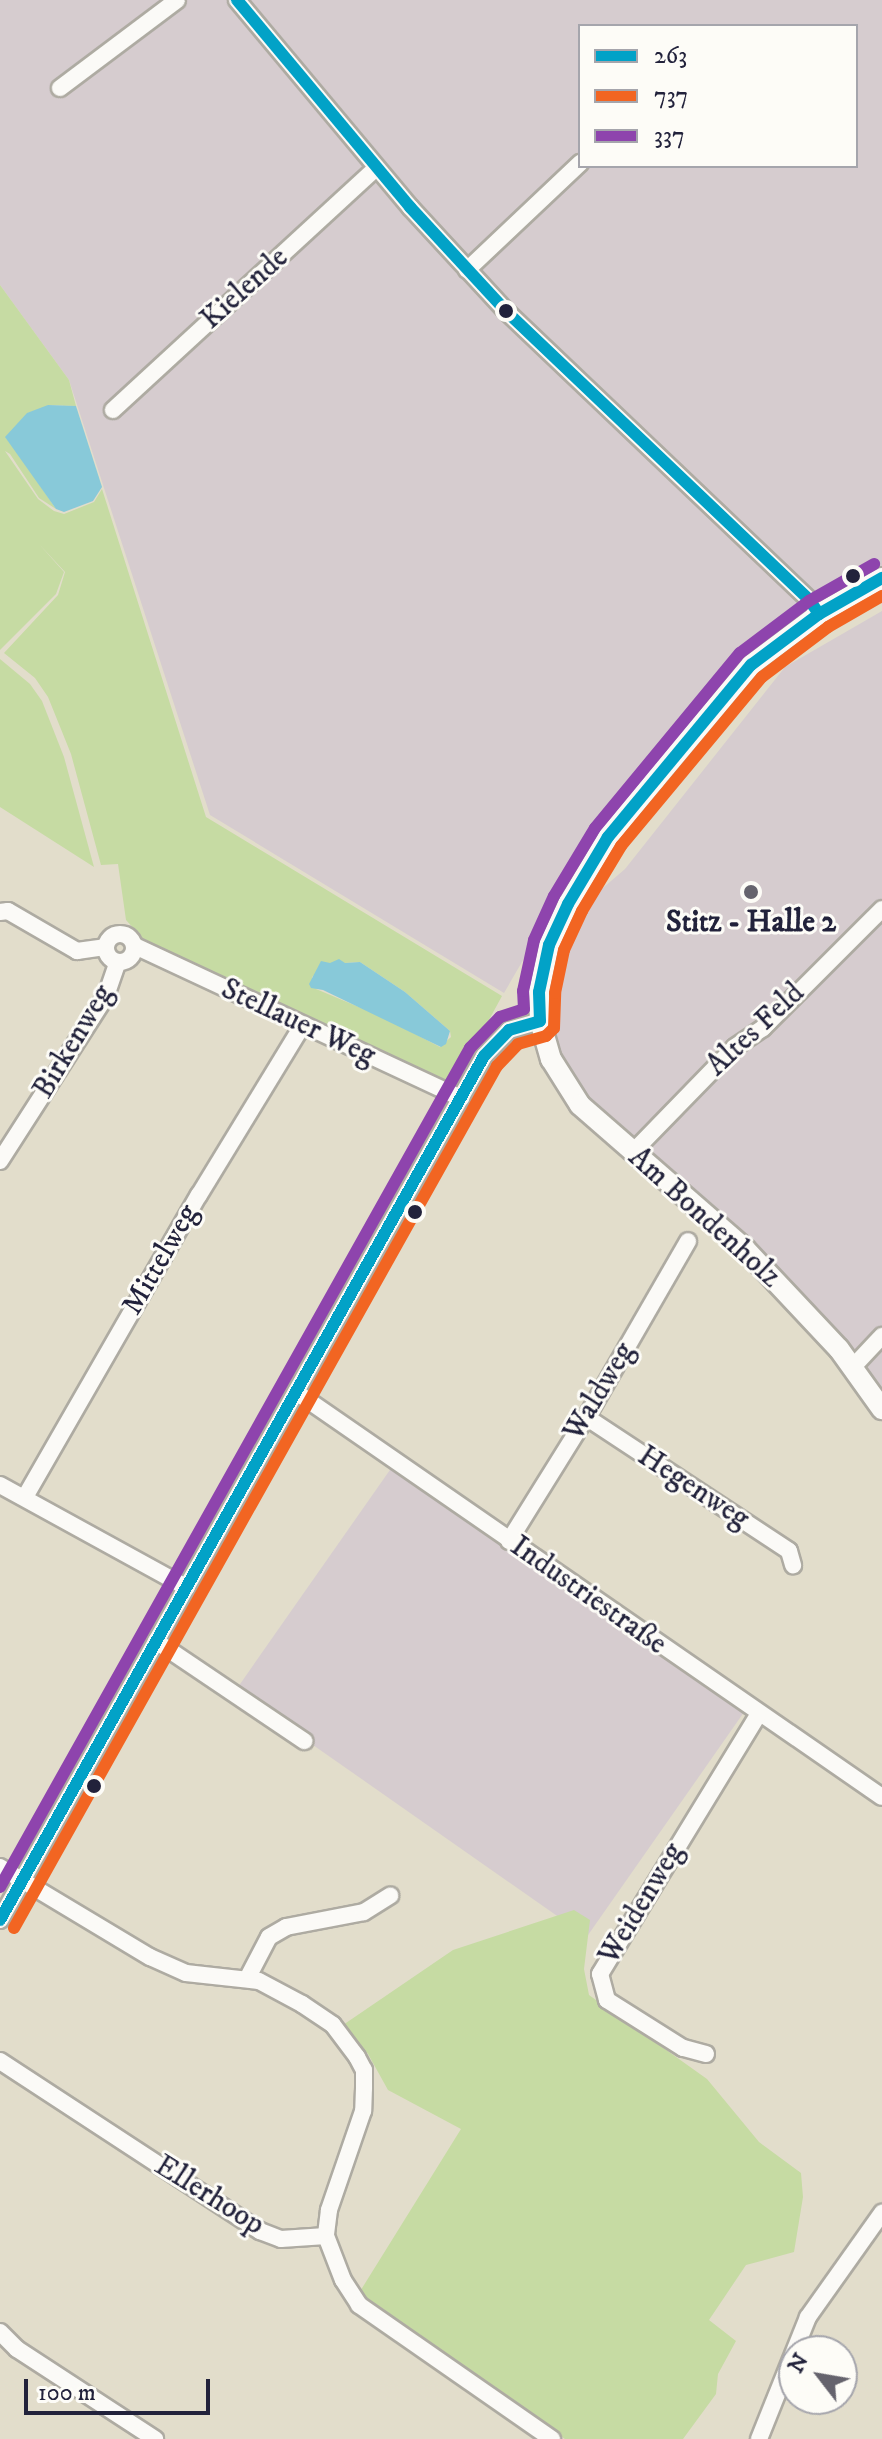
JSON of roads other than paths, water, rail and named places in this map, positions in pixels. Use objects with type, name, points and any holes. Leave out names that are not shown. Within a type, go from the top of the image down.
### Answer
[{"type":"main road","name":"Am Bondenholz","points":[[882,578],[819,614],[751,665],[608,837],[568,904],[549,945],[539,992],[540,1021],[551,1059],[569,1092],[632,1153],[745,1249],[839,1349],[882,1409]]},
{"type":"street","points":[[60,88],[177,0]]},
{"type":"street","points":[[237,0],[376,168],[467,270],[544,348],[810,601],[819,614]]},
{"type":"street","points":[[467,270],[578,165]]},
{"type":"street","name":"Kielende","points":[[113,410],[376,168]]},
{"type":"street","name":"Altes Feld","points":[[632,1153],[735,1047],[763,1028],[882,909]]},
{"type":"street","points":[[0,912],[8,911],[77,951],[105,947],[109,957],[118,962],[127,961],[135,946]]},
{"type":"street","name":"Stellauer Weg","points":[[105,947],[108,938],[125,933],[135,946],[461,1098]]},
{"type":"street","name":"Birkenweg","points":[[0,1161],[106,996],[118,962]]},
{"type":"street","points":[[0,1920],[484,1056],[509,1030],[540,1021]]},
{"type":"street","name":"Mittelweg","points":[[25,1497],[207,1182],[302,1026]]},
{"type":"street","name":"Waldweg","points":[[509,1541],[586,1417],[688,1241]]},
{"type":"street","points":[[852,1368],[882,1336]]},
{"type":"street","name":"Industriestraße","points":[[296,1392],[882,1797]]},
{"type":"street","name":"Hegenweg","points":[[586,1417],[789,1551],[793,1565]]},
{"type":"street","points":[[0,1485],[187,1588]]},
{"type":"street","points":[[156,1641],[304,1741]]},
{"type":"street","name":"Weidenweg","points":[[706,2054],[683,2048],[607,2000],[600,1974],[759,1714]]},
{"type":"street","points":[[0,1867],[150,1957],[186,1973],[247,1979],[274,1988],[333,2025],[364,2070],[363,2111],[329,2210],[326,2236],[343,2280],[359,2305],[552,2439]]},
{"type":"street","points":[[247,1979],[260,1950],[278,1932],[364,1912],[390,1896]]},
{"type":"street","name":"Ellerhoop","points":[[0,2061],[260,2231],[281,2239],[326,2236]]},
{"type":"street","points":[[759,2439],[808,2317],[882,2213]]},
{"type":"street","points":[[0,2332],[17,2349],[155,2439]]},
{"type":"water","points":[[48,405],[76,406],[102,487],[93,501],[64,512],[56,509],[5,437],[27,413]]},
{"type":"water","points":[[339,959],[345,963],[360,962],[405,992],[450,1031],[446,1044],[441,1047],[323,990],[311,988],[309,984],[321,961],[330,963]]},
{"type":"place","name":"Stitz - Halle 2","points":[[751,892]]}]
